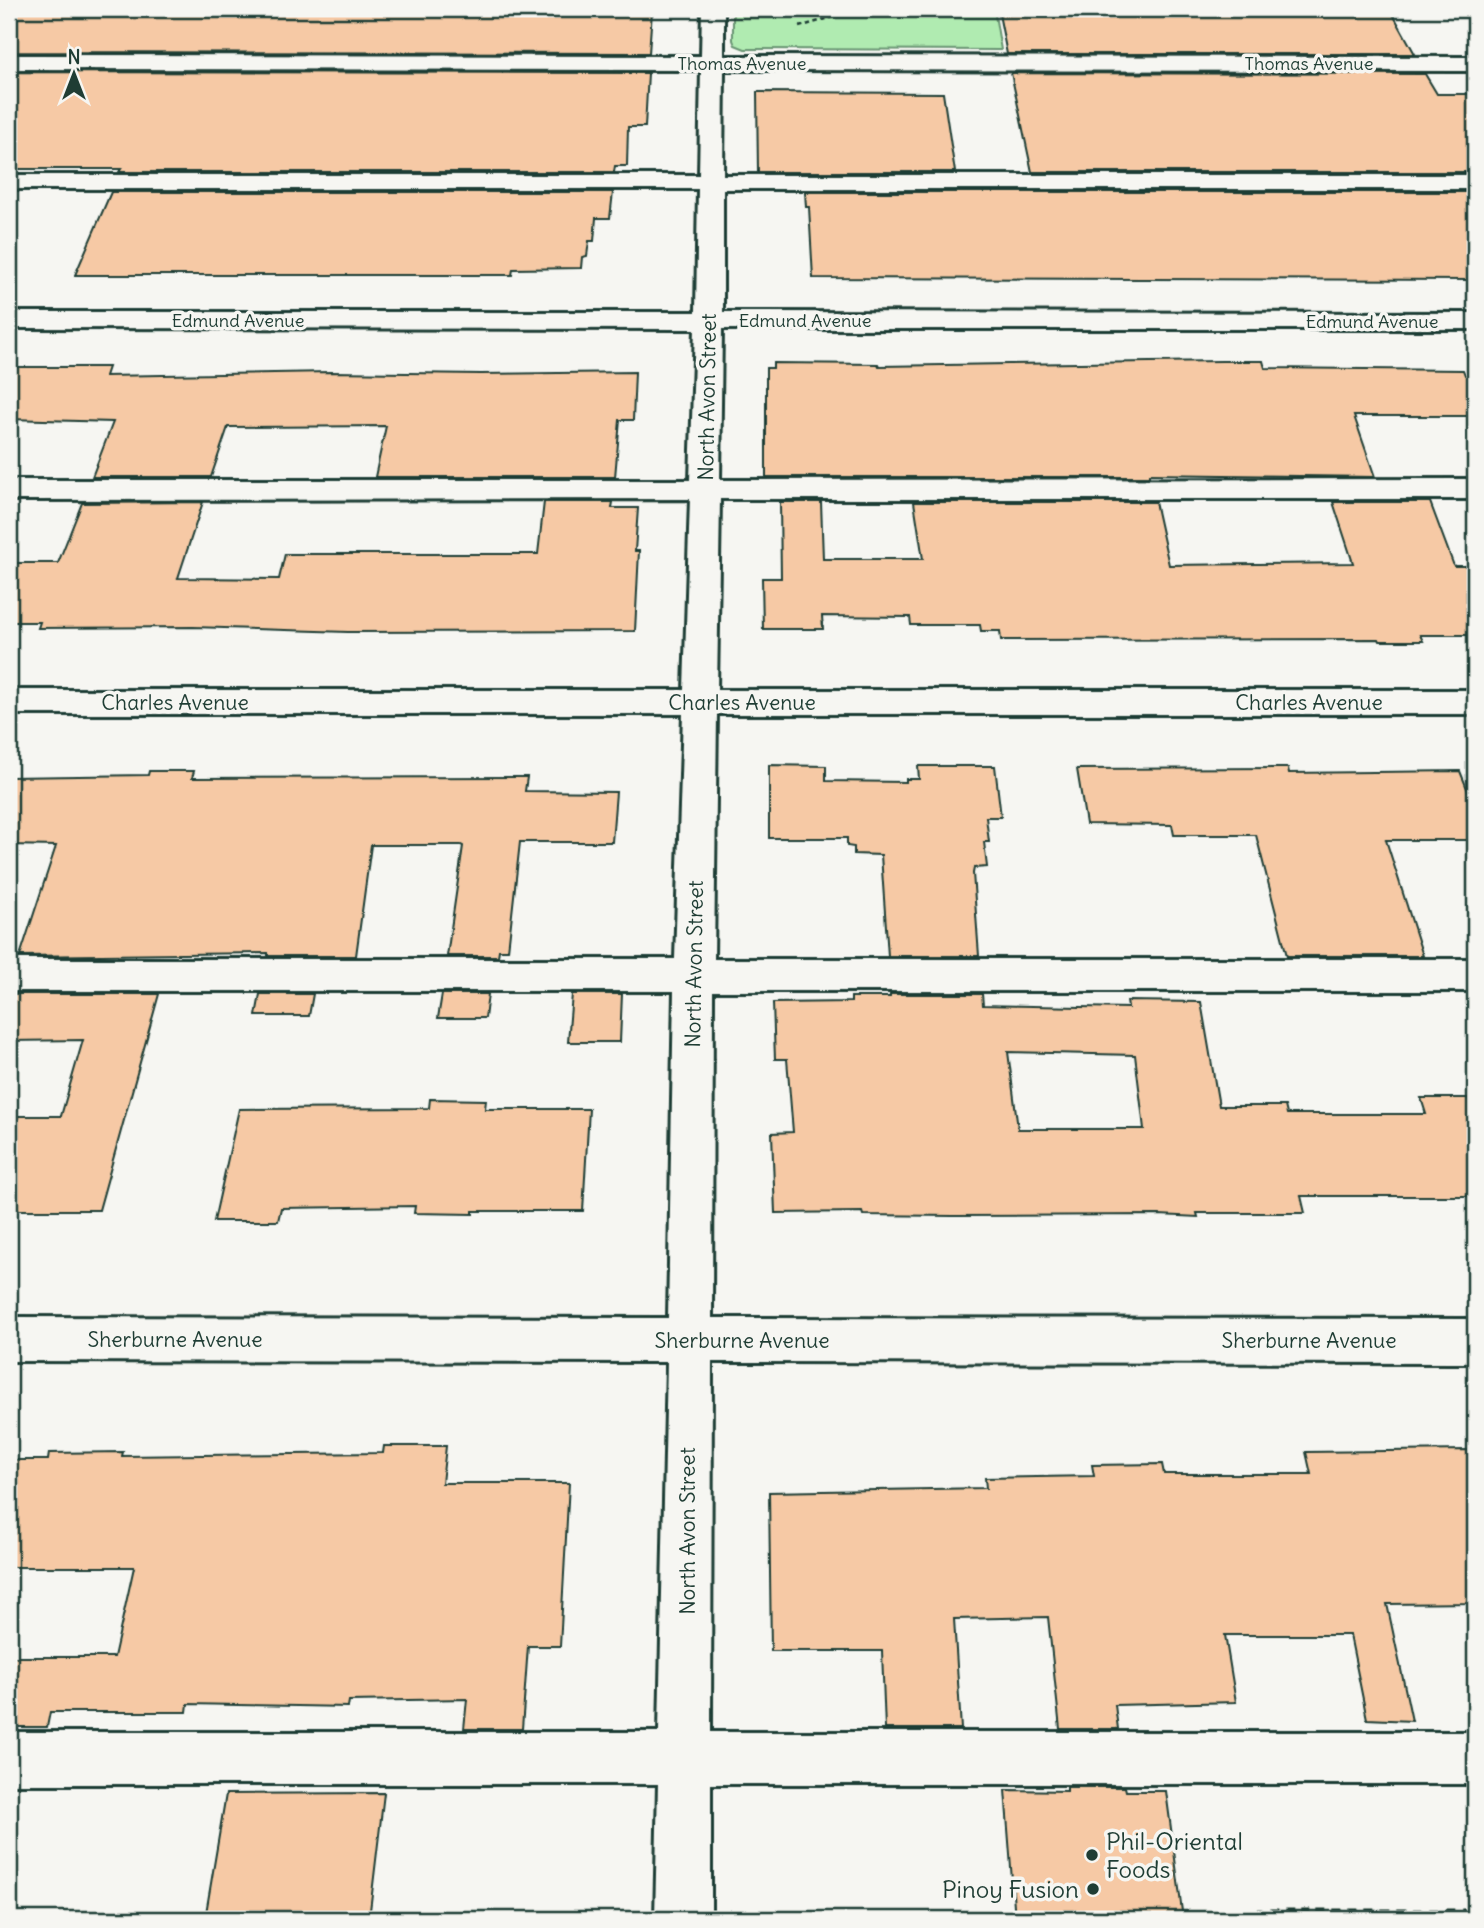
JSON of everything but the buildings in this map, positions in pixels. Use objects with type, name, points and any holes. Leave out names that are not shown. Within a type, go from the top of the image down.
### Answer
[{"type":"street","name":"North Avon Street","points":[[683,1919],[694,976],[709,320],[713,9]]},
{"type":"street","name":"Thomas Avenue","points":[[9,62],[1475,64]]},
{"type":"street","points":[[9,182],[1475,182]]},
{"type":"street","name":"Edmund Avenue","points":[[9,320],[1475,321]]},
{"type":"street","points":[[9,490],[1475,489]]},
{"type":"street","name":"Charles Avenue","points":[[9,702],[1475,702]]},
{"type":"street","points":[[9,975],[1475,975]]},
{"type":"street","name":"Sherburne Avenue","points":[[9,1339],[1475,1340]]},
{"type":"street","points":[[9,1758],[1475,1758]]},
{"type":"path","points":[[793,29],[861,9]]},
{"type":"path","points":[[1239,1919],[1256,1911],[1305,1915],[1450,1915],[1475,1911]]},
{"type":"green space","points":[[733,9],[994,9],[1001,50],[745,49],[735,45],[733,40]]},
{"type":"place","name":"Phil-Oriental Foods","points":[[1092,1855]]},
{"type":"place","name":"Pinoy Fusion","points":[[1093,1889]]}]
